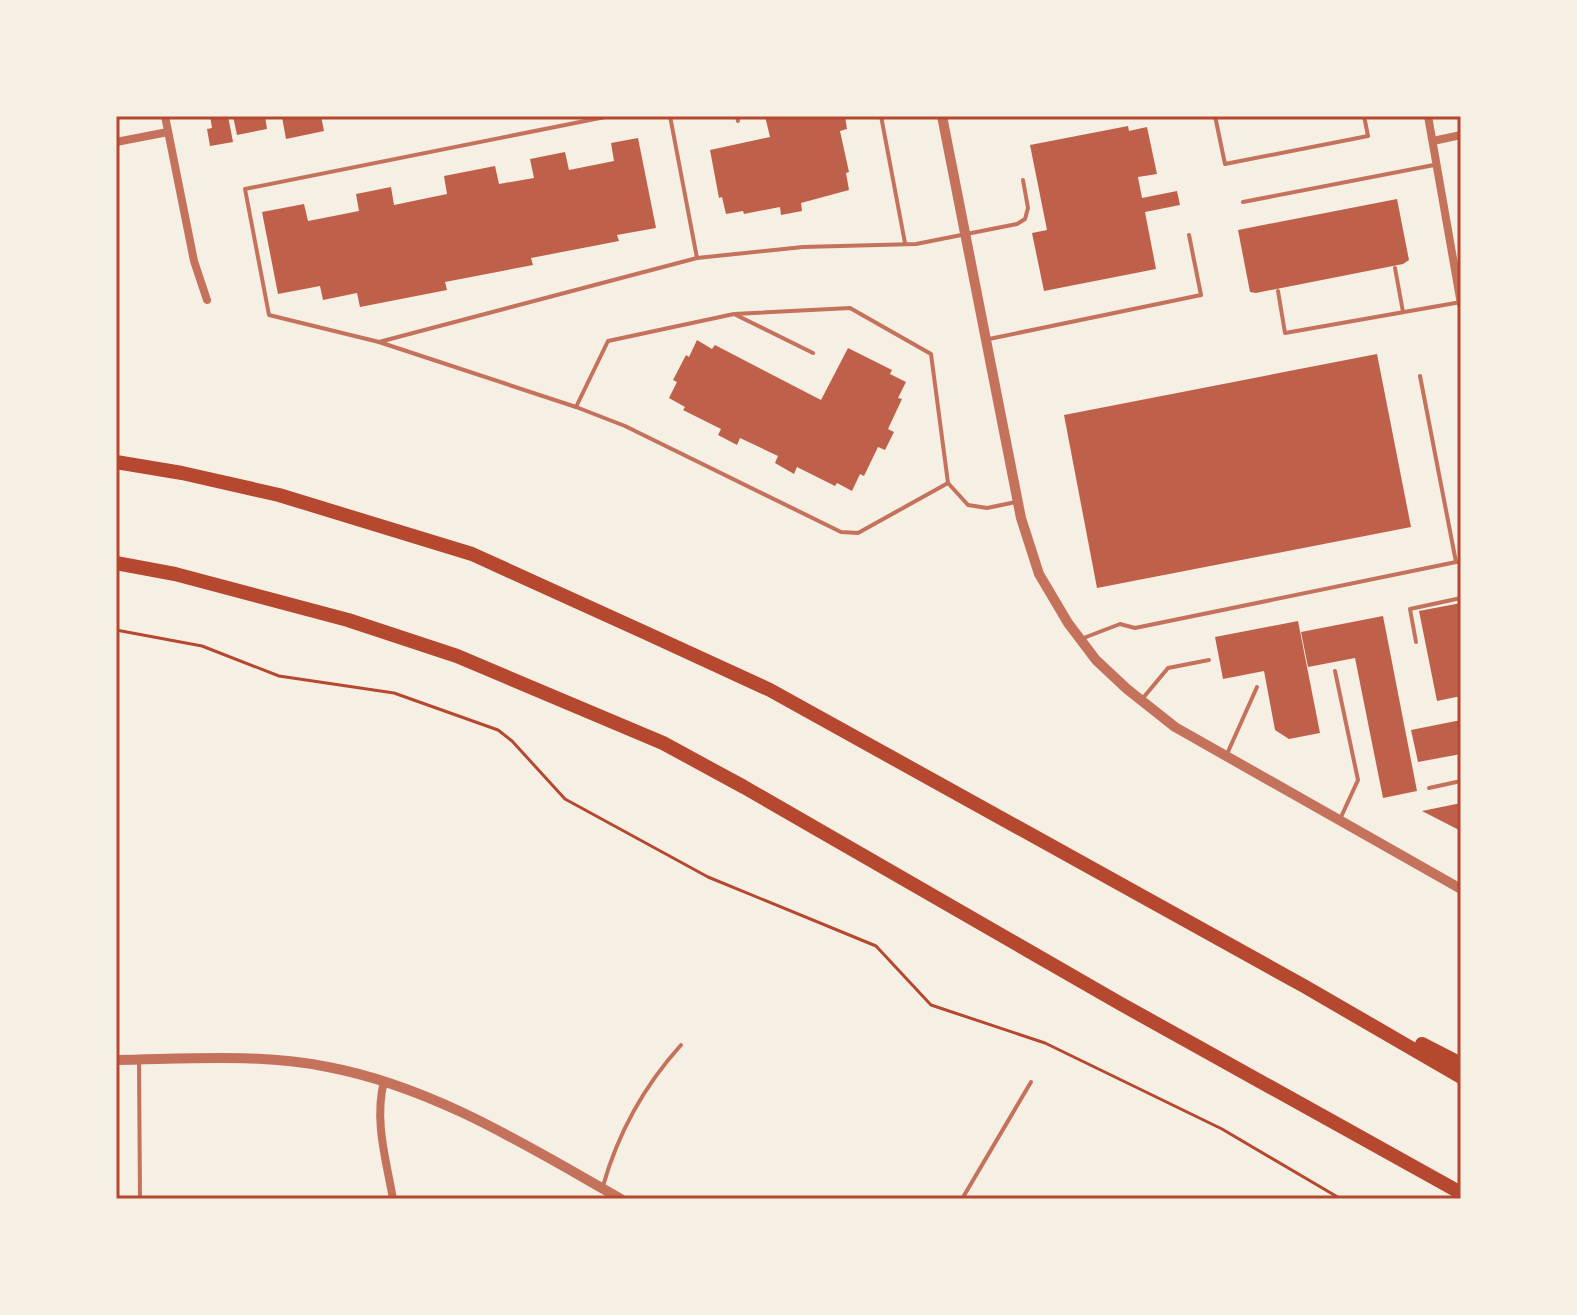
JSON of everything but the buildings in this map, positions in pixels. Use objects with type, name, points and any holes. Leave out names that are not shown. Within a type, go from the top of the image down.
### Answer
[{"type":"highway","points":[[116,462],[279,495],[486,561],[770,690],[1304,986],[1461,1077]]},
{"type":"highway","points":[[116,563],[189,578],[348,620],[457,656],[663,743],[1461,1193]]},
{"type":"highway","points":[[1304,986],[1461,1064]]},
{"type":"street","points":[[165,116],[194,261],[207,300]]},
{"type":"street","points":[[1428,116],[1461,303]]},
{"type":"street","points":[[945,117],[1018,501],[1039,574],[1068,623],[1096,660],[1175,727],[1461,889]]},
{"type":"street","points":[[116,142],[168,132]]},
{"type":"street","points":[[1433,141],[1461,135]]},
{"type":"street","points":[[116,1060],[278,1060],[327,1066],[384,1081],[463,1113],[621,1199]]},
{"type":"street","points":[[384,1081],[378,1103],[379,1121],[393,1199]]},
{"type":"lane","points":[[610,116],[245,189],[269,315],[379,342],[576,407],[625,426],[841,532],[858,533],[948,483]]},
{"type":"lane","points":[[670,116],[697,258]]},
{"type":"lane","points":[[881,116],[905,244]]},
{"type":"lane","points":[[1215,116],[1225,164],[1368,136],[1364,116]]},
{"type":"lane","points":[[1243,202],[1437,165]]},
{"type":"lane","points":[[379,342],[697,258],[803,247],[905,244],[1017,224],[1025,219],[1028,208],[1023,180]]},
{"type":"lane","points":[[986,339],[1201,295],[1189,235]]},
{"type":"lane","points":[[1395,268],[1403,312]]},
{"type":"lane","points":[[1278,291],[1285,333],[1461,303]]},
{"type":"lane","points":[[576,407],[608,341],[734,314],[850,308],[931,354],[948,483],[968,505],[987,508],[1018,501]]},
{"type":"lane","points":[[734,314],[813,353]]},
{"type":"lane","points":[[1081,640],[1120,624],[1135,628],[1459,562],[1420,376]]},
{"type":"lane","points":[[1416,642],[1410,609],[1461,598]]},
{"type":"lane","points":[[1141,700],[1168,668],[1209,660]]},
{"type":"lane","points":[[1335,671],[1358,780],[1340,819]]},
{"type":"lane","points":[[1226,756],[1257,687]]},
{"type":"lane","points":[[1429,788],[1461,781]]},
{"type":"lane","points":[[602,1188],[621,1131],[681,1045]]},
{"type":"lane","points":[[139,1060],[140,1199]]},
{"type":"lane","points":[[962,1199],[1031,1082]]},
{"type":"path","points":[[116,630],[202,646],[279,676],[394,693],[498,730],[565,799],[708,877],[876,946],[931,1005],[1045,1043],[1222,1129],[1341,1199]]}]
